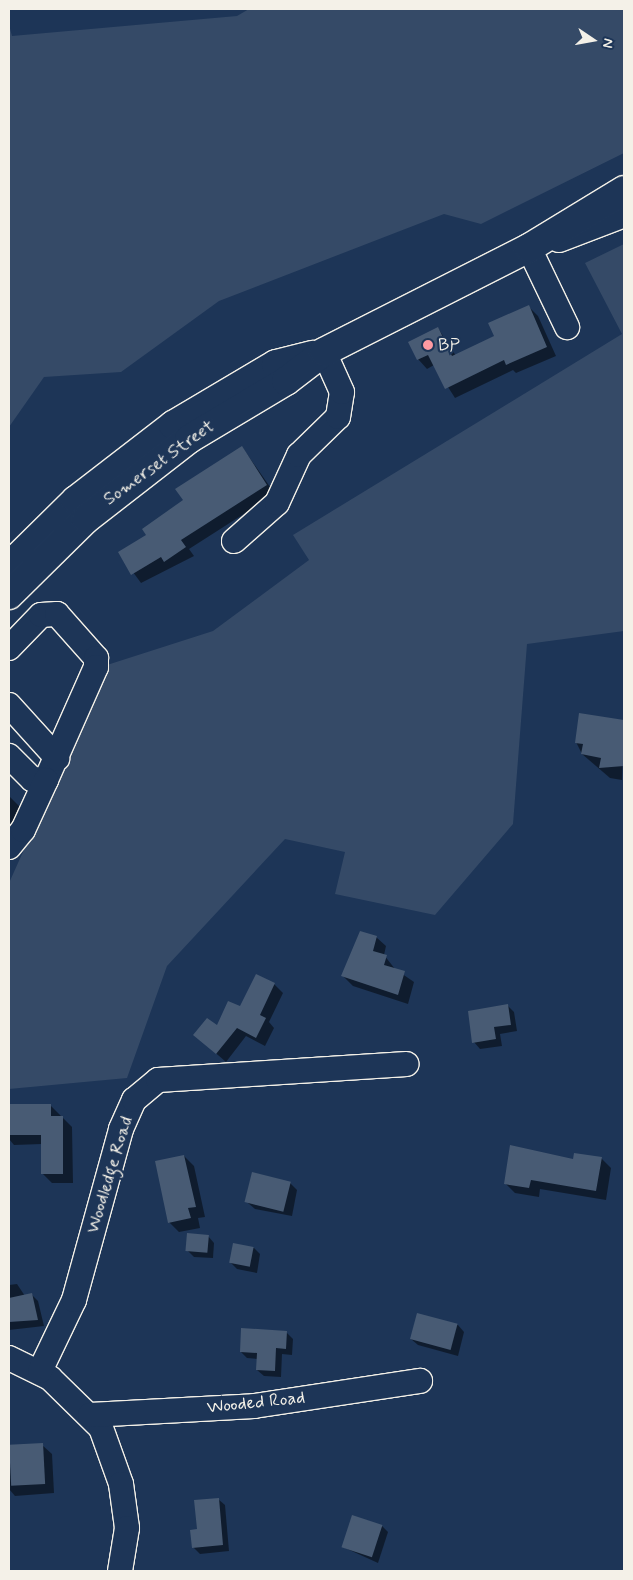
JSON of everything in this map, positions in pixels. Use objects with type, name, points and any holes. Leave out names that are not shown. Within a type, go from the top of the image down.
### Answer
[{"type":"main road","name":"Somerset Street","points":[[9,595],[86,518],[139,475],[324,352],[529,248],[624,190]]},
{"type":"main road","name":"Somerset Street","points":[[529,248],[624,213]]},
{"type":"main road","name":"Somerset Street","points":[[9,566],[76,500],[173,425],[276,364],[324,352]]},
{"type":"street","points":[[529,248],[567,327]]},
{"type":"street","points":[[234,541],[277,503],[299,455],[338,417],[342,392],[324,352]]},
{"type":"street","points":[[9,648],[49,612],[57,614],[96,658],[94,674],[57,758],[23,830],[9,847]]},
{"type":"street","points":[[9,706],[57,758]]},
{"type":"street","points":[[9,756],[32,780],[46,780]]},
{"type":"street","name":"Woodledge Road","points":[[40,1371],[74,1300],[121,1128],[134,1100],[158,1080],[406,1064]]},
{"type":"street","points":[[9,1358],[40,1371],[90,1415],[112,1450],[121,1484],[127,1528],[120,1571]]},
{"type":"street","name":"Wooded Road","points":[[90,1415],[254,1406],[420,1381]]},
{"type":"shaded area","points":[[249,9],[624,9],[624,153],[481,224],[444,214],[219,301],[121,372],[44,377],[9,427],[9,25],[12,36],[237,16]]},
{"type":"shaded area","points":[[624,244],[624,631],[527,644],[513,824],[435,915],[335,894],[345,852],[285,839],[167,966],[127,1078],[9,1089],[9,883],[107,665],[213,631],[309,560],[293,535],[622,334],[585,263]]},
{"type":"building","points":[[529,305],[547,347],[506,365],[504,360],[445,389],[428,355],[417,360],[408,342],[438,327],[452,356],[494,336],[488,323]]},
{"type":"building","points":[[242,446],[267,485],[181,540],[186,547],[164,562],[161,557],[131,575],[118,552],[146,535],[142,529],[183,500],[175,489]]},
{"type":"building","points":[[579,713],[624,720],[624,766],[599,768],[601,758],[581,754],[583,744],[575,743]]},
{"type":"building","points":[[360,931],[377,936],[373,951],[387,955],[384,965],[405,971],[398,995],[341,976]]},
{"type":"building","points":[[256,974],[275,983],[260,1015],[266,1018],[256,1038],[237,1028],[216,1054],[193,1035],[207,1018],[217,1025],[228,1001],[240,1006]]},
{"type":"building","points":[[508,1004],[511,1025],[494,1027],[496,1039],[472,1043],[468,1011]]},
{"type":"building","points":[[9,1104],[51,1104],[51,1116],[63,1116],[63,1174],[41,1174],[41,1135],[9,1135]]},
{"type":"building","points":[[510,1145],[573,1159],[574,1153],[602,1157],[596,1191],[531,1180],[529,1188],[504,1184]]},
{"type":"building","points":[[184,1155],[196,1207],[188,1208],[191,1218],[168,1223],[155,1161]]},
{"type":"building","points":[[252,1172],[291,1182],[283,1212],[245,1202]]},
{"type":"building","points":[[187,1233],[209,1235],[207,1253],[185,1251]]},
{"type":"building","points":[[233,1243],[254,1247],[250,1267],[229,1263]]},
{"type":"building","points":[[32,1293],[38,1320],[9,1322],[9,1298]]},
{"type":"building","points":[[417,1313],[458,1324],[451,1350],[410,1339]]},
{"type":"building","points":[[241,1328],[287,1331],[286,1349],[276,1348],[275,1371],[256,1370],[257,1353],[240,1352]]},
{"type":"building","points":[[43,1443],[45,1484],[11,1486],[9,1445]]},
{"type":"building","points":[[219,1498],[223,1545],[192,1548],[190,1530],[197,1529],[194,1500]]},
{"type":"building","points":[[352,1515],[382,1525],[372,1557],[341,1547]]},
{"type":"place","name":"BP","points":[[428,345]]}]
